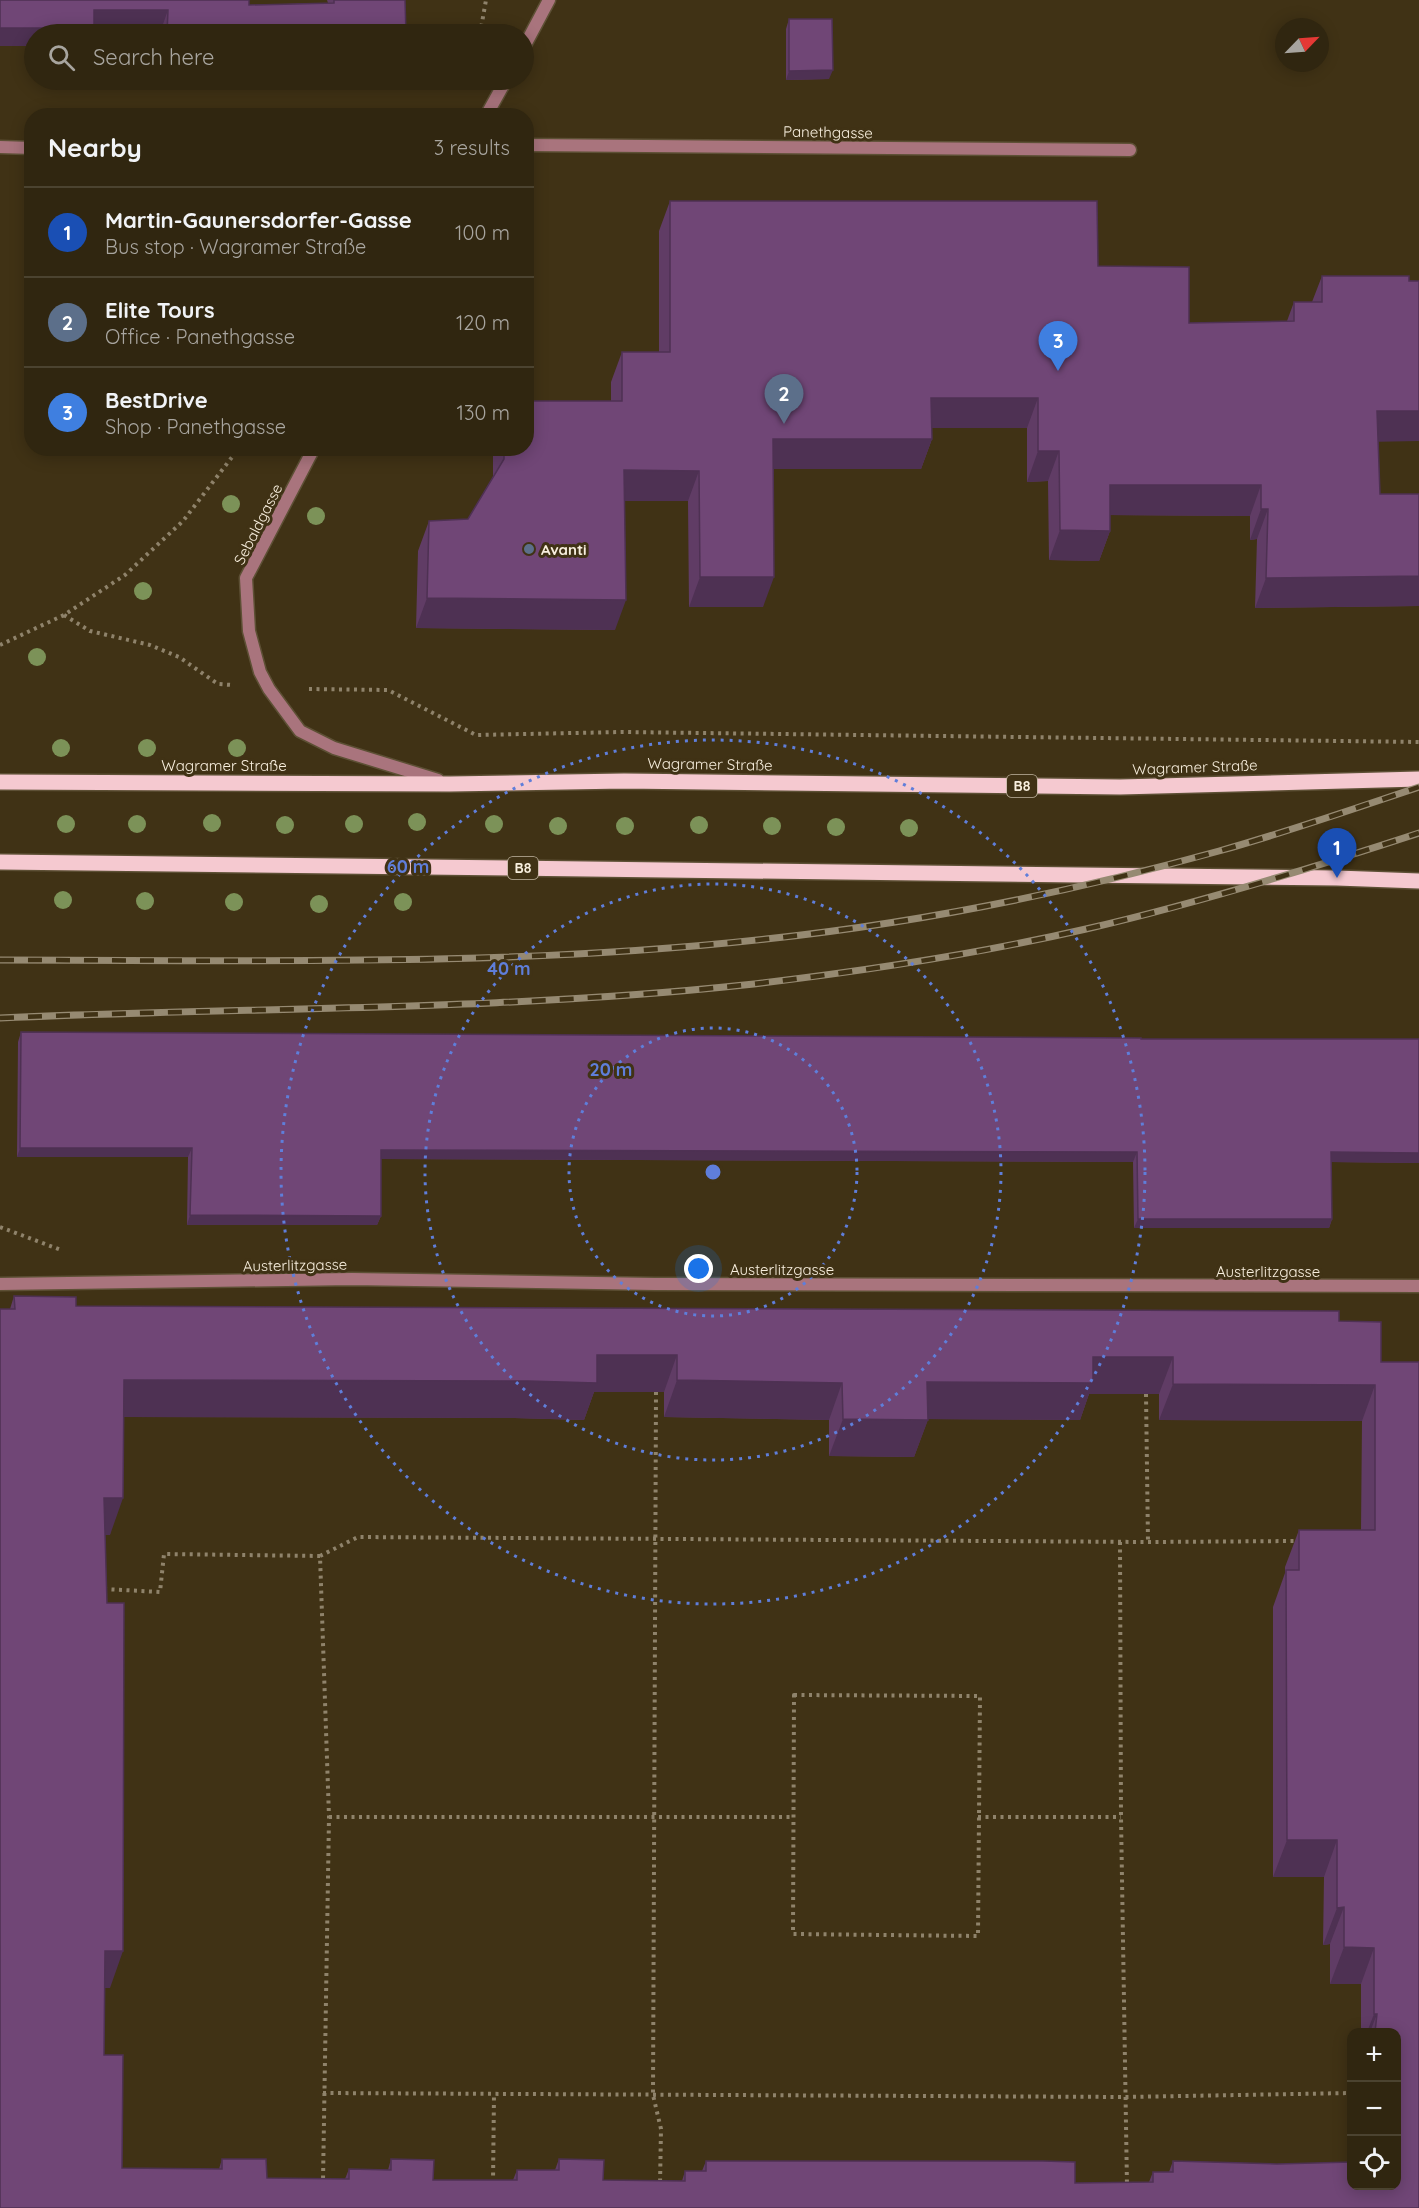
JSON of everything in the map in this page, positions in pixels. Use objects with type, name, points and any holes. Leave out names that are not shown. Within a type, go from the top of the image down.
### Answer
[{"type":"main road","name":"Wagramer Straße","points":[[0,782],[450,784],[624,780],[1120,787],[1419,779]]},
{"type":"main road","name":"B8","points":[[0,862],[1419,881]]},
{"type":"street","points":[[534,28],[549,0]]},
{"type":"street","points":[[490,108],[500,90]]},
{"type":"street","name":"Panethgasse","points":[[534,145],[1130,150]]},
{"type":"street","points":[[0,147],[24,148]]},
{"type":"street","name":"Sebaldgasse","points":[[310,456],[246,578],[249,631],[260,672],[269,689],[300,731],[333,748],[450,784]]},
{"type":"street","name":"Austerlitzgasse","points":[[0,1284],[352,1279],[655,1284],[1419,1286]]},
{"type":"path","points":[[482,24],[486,0]]},
{"type":"path","points":[[0,645],[64,615],[124,575],[183,521],[233,456]]},
{"type":"path","points":[[64,615],[90,631],[150,645],[179,657],[218,684],[269,689],[388,690],[476,735],[622,732],[1419,742]]},
{"type":"path","points":[[0,1227],[65,1251]]},
{"type":"path","points":[[656,1392],[653,2095],[661,2128],[660,2197]]},
{"type":"path","points":[[1146,1394],[1148,1542]]},
{"type":"path","points":[[102,1589],[160,1592],[164,1554],[320,1556],[358,1537],[1120,1542],[1302,1540]]},
{"type":"path","points":[[1120,1542],[1121,1817],[1127,2197]]},
{"type":"path","points":[[320,1556],[329,1816],[323,2185]]},
{"type":"path","points":[[794,1695],[980,1696],[978,1936],[793,1934],[794,1817],[794,1695]]},
{"type":"path","points":[[329,1816],[794,1817]]},
{"type":"path","points":[[978,1817],[1121,1817]]},
{"type":"path","points":[[323,2093],[1125,2097],[1347,2093]]},
{"type":"path","points":[[493,2185],[494,2094]]},
{"type":"building","points":[[0,0],[249,0],[249,5],[334,3],[334,0],[405,0],[406,24],[167,24],[168,10],[94,10],[94,24],[24,24],[24,28],[0,28]]},
{"type":"building","points":[[789,19],[832,19],[833,70],[789,71]]},
{"type":"building","points":[[670,201],[1097,201],[1098,266],[1189,267],[1189,323],[1294,321],[1294,302],[1322,302],[1322,276],[1409,276],[1409,281],[1419,281],[1419,411],[1377,411],[1380,494],[1419,494],[1419,576],[1266,578],[1268,509],[1261,509],[1261,485],[1110,485],[1110,531],[1060,530],[1059,451],[1038,451],[1038,398],[931,398],[932,439],[773,439],[774,577],[700,577],[699,471],[624,470],[626,600],[427,598],[429,521],[468,519],[504,456],[534,456],[534,401],[622,401],[622,352],[670,352]]},
{"type":"building","points":[[21,1032],[1419,1039],[1419,1153],[1331,1152],[1332,1219],[1138,1219],[1137,1152],[381,1150],[381,1216],[190,1215],[192,1148],[20,1148]]},
{"type":"building","points":[[14,1296],[76,1297],[76,1306],[1339,1311],[1339,1321],[1381,1322],[1381,1362],[1419,1362],[1419,2208],[0,2208],[0,1309],[15,1309]],"holes":[[[597,1355],[677,1355],[677,1380],[842,1383],[843,1419],[928,1420],[927,1382],[1093,1383],[1093,1357],[1173,1357],[1173,1384],[1375,1385],[1375,1530],[1299,1530],[1299,1570],[1286,1570],[1287,1840],[1337,1840],[1337,1908],[1344,1907],[1344,1947],[1374,1948],[1374,2014],[1377,2014],[1375,2028],[1401,2028],[1401,2190],[1347,2190],[1347,2162],[1277,2164],[1173,2161],[1173,2172],[1153,2172],[1153,2182],[1075,2183],[1075,2162],[1043,2161],[706,2161],[706,2171],[685,2171],[685,2181],[603,2180],[604,2160],[559,2159],[559,2170],[517,2170],[517,2180],[433,2180],[434,2160],[391,2159],[391,2170],[349,2169],[349,2179],[267,2178],[266,2159],[222,2159],[222,2169],[122,2168],[123,2055],[104,2055],[105,1951],[123,1951],[124,1603],[107,1603],[104,1498],[123,1498],[124,1380],[597,1383]]]},
{"type":"railway","points":[[0,960],[287,961],[479,958],[670,948],[766,939],[938,915],[1107,880],[1244,844],[1419,787]]},
{"type":"railway","points":[[0,1018],[558,1000],[744,985],[830,974],[1001,947],[1128,919],[1254,885],[1419,833]]},
{"type":"place","name":"BestDrive","points":[[1058,371]]},
{"type":"place","name":"Elite Tours","points":[[784,424]]},
{"type":"place","name":"Avanti","points":[[529,549]]},
{"type":"place","name":"Martin-Gaunersdorfer-Gasse","points":[[1337,878]]}]
